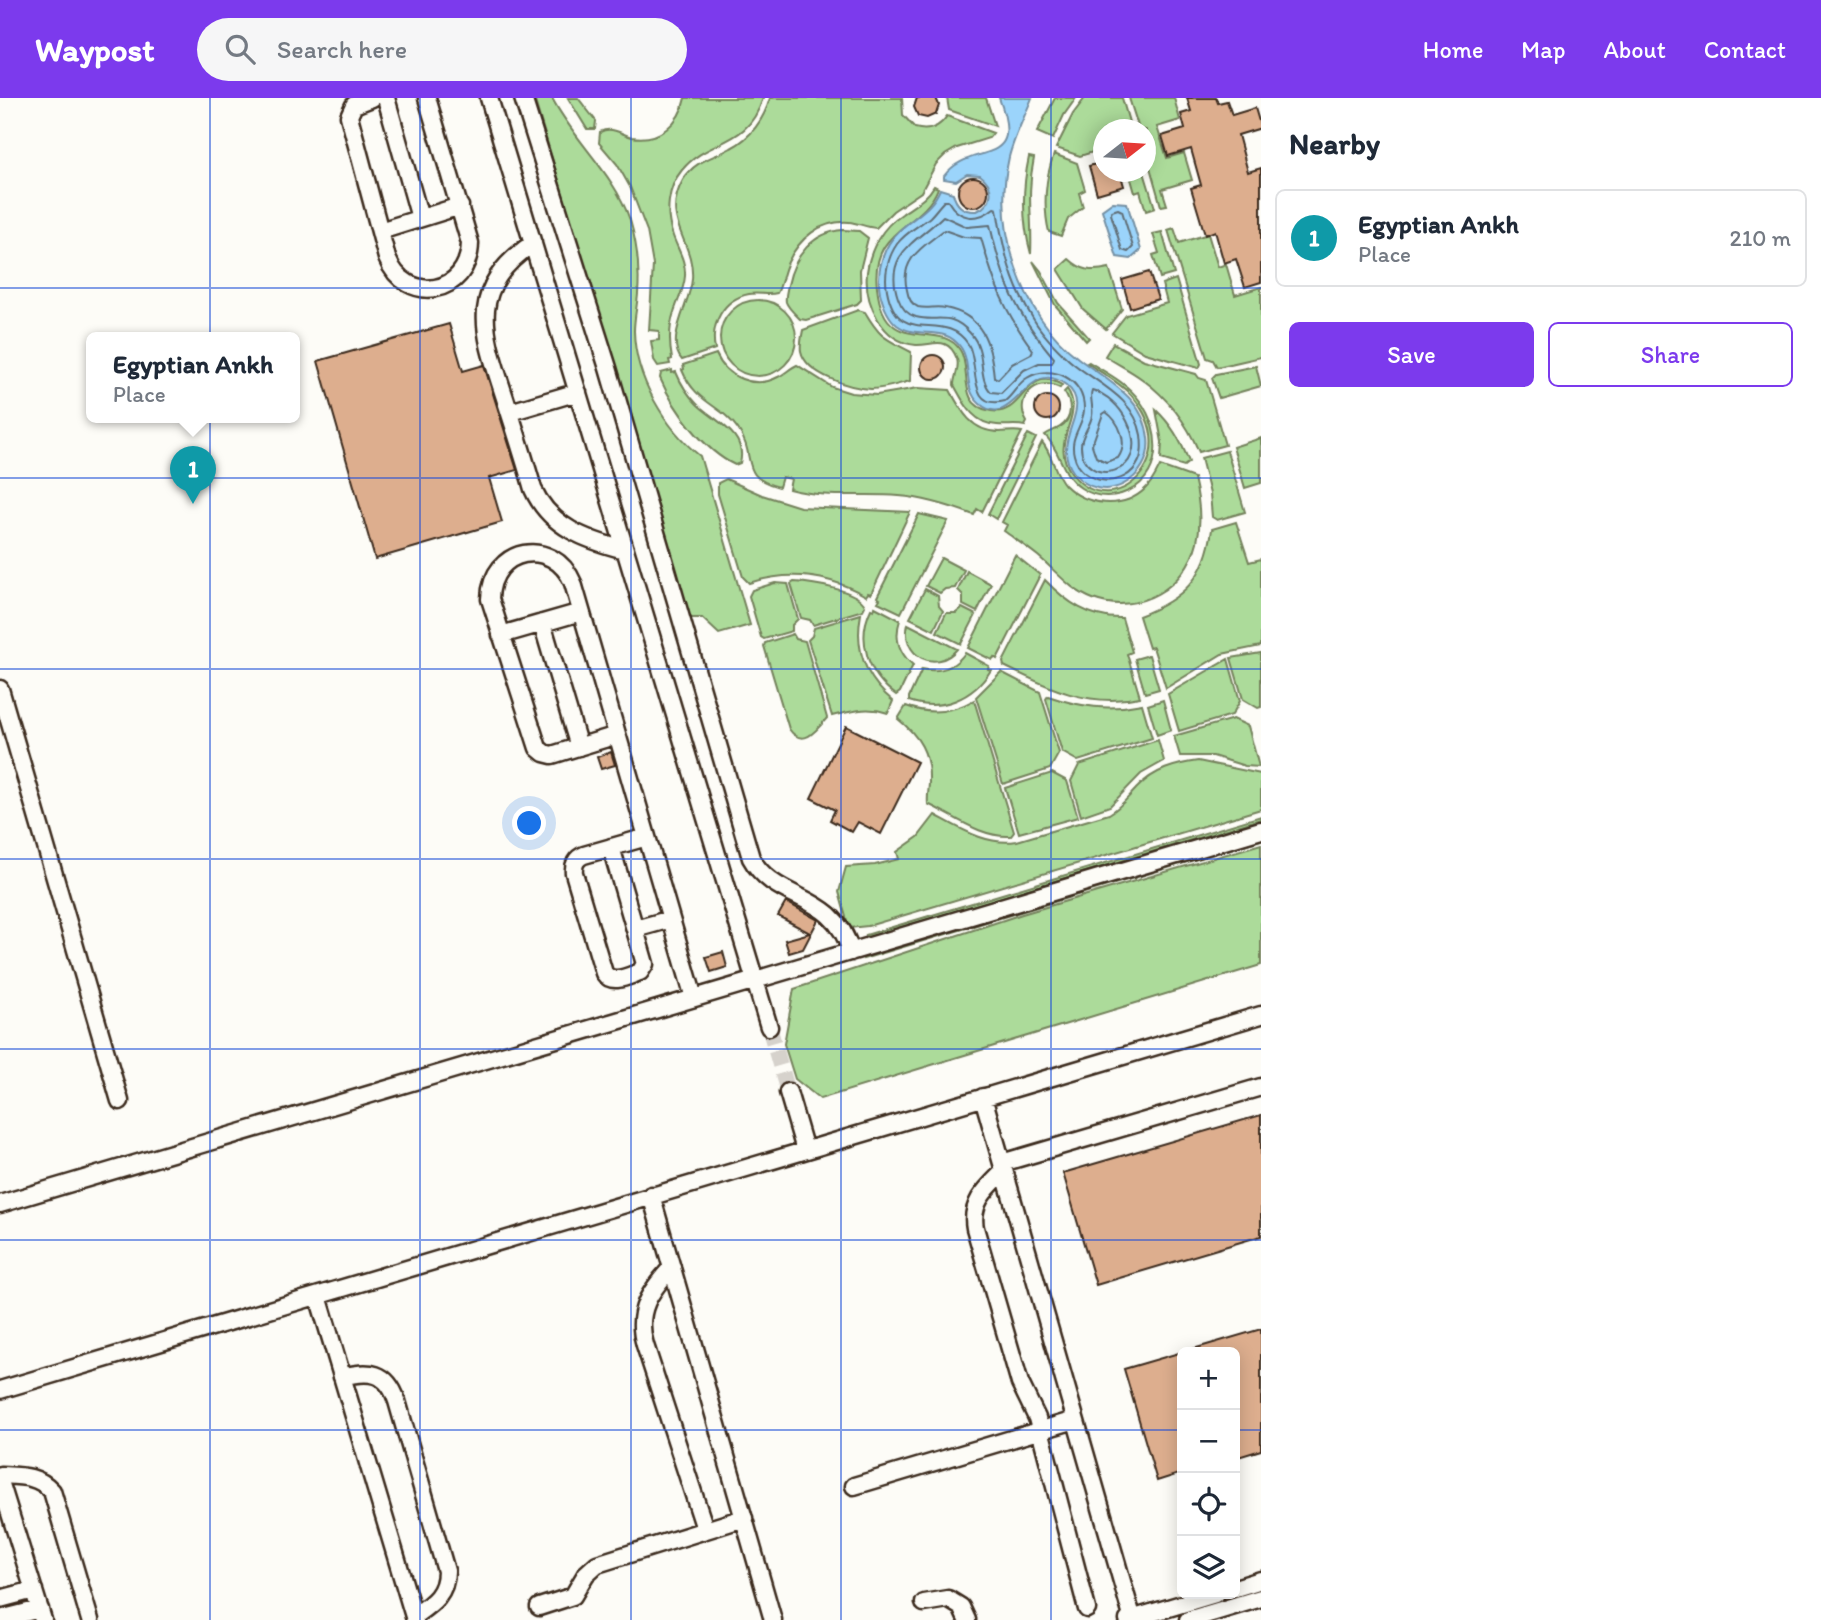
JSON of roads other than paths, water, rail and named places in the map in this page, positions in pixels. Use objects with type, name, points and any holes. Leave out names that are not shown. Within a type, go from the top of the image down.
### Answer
[{"type":"street","points":[[372,98],[354,105],[349,116],[391,267],[402,280],[418,288],[435,288],[444,286],[458,276],[464,269],[470,252],[460,206],[427,98]]},
{"type":"street","points":[[386,98],[420,218]]},
{"type":"street","points":[[489,98],[769,1027]]},
{"type":"street","points":[[523,98],[608,368],[751,858],[760,873],[773,884],[802,897],[830,916],[842,931],[851,952]]},
{"type":"street","points":[[380,231],[460,206]]},
{"type":"street","points":[[533,243],[516,254],[503,268],[494,285],[485,312],[486,339],[533,489],[543,508],[559,523],[581,536],[625,550]]},
{"type":"street","points":[[510,412],[578,392]]},
{"type":"street","points":[[617,735],[552,755],[538,748],[490,599],[493,581],[508,561],[525,554],[542,554],[564,568],[573,583],[694,998]]},
{"type":"street","points":[[501,635],[581,612]]},
{"type":"street","points":[[542,623],[579,747]]},
{"type":"street","points":[[0,689],[120,1101]]},
{"type":"street","points":[[0,1204],[1261,830]]},
{"type":"street","points":[[611,847],[645,964],[640,972],[616,979],[608,979],[604,973],[573,870],[575,862],[581,857],[611,847],[647,837]]},
{"type":"street","points":[[635,929],[671,919]]},
{"type":"street","points":[[0,1390],[1261,1015]]},
{"type":"street","points":[[1087,1609],[1037,1418],[1020,1383],[973,1220],[980,1196],[1003,1167],[1261,1087]]},
{"type":"street","points":[[788,1092],[805,1150]]},
{"type":"street","points":[[984,1097],[1131,1620],[1199,1599]]},
{"type":"street","points":[[651,1195],[773,1620]]},
{"type":"street","points":[[672,1267],[648,1296],[641,1315],[642,1335],[705,1530]]},
{"type":"street","points":[[318,1296],[342,1377],[414,1618],[441,1593],[446,1572],[397,1401],[392,1387],[380,1377],[366,1373],[342,1377]]},
{"type":"street","points":[[854,1486],[1075,1420]]},
{"type":"street","points":[[0,1475],[33,1477],[47,1485],[52,1492],[90,1620]]},
{"type":"street","points":[[0,1481],[41,1614],[0,1619]]},
{"type":"street","points":[[539,1607],[573,1596],[586,1574],[597,1564],[744,1518]]},
{"type":"street","points":[[1240,1586],[1261,1580]]},
{"type":"street","points":[[0,1599],[34,1590]]},
{"type":"street","points":[[1188,1620],[1261,1598]]},
{"type":"street","points":[[924,1603],[948,1599],[961,1607],[967,1620]]},
{"type":"water","points":[[999,98],[1032,98],[1011,150],[1005,184],[1009,240],[1026,293],[1058,339],[1078,358],[1122,391],[1139,411],[1145,424],[1147,453],[1142,466],[1134,477],[1111,488],[1098,488],[1085,483],[1074,473],[1067,460],[1066,448],[1076,405],[1074,395],[1066,385],[1053,378],[1041,379],[1003,409],[992,410],[980,404],[970,390],[965,356],[956,342],[950,337],[912,331],[897,325],[888,315],[881,297],[880,267],[889,243],[928,207],[940,189],[953,193],[958,205],[968,210],[977,211],[987,204],[990,189],[980,175],[967,174],[956,181],[944,179],[944,176],[955,165],[1001,145],[1006,136],[1006,121]]},
{"type":"water","points":[[1113,202],[1127,203],[1141,250],[1131,259],[1117,257],[1102,210]]},
{"type":"tunnel","points":[[769,1027],[788,1092]]},
{"type":"place","name":"Egyptian Ankh","points":[[193,504]]}]
